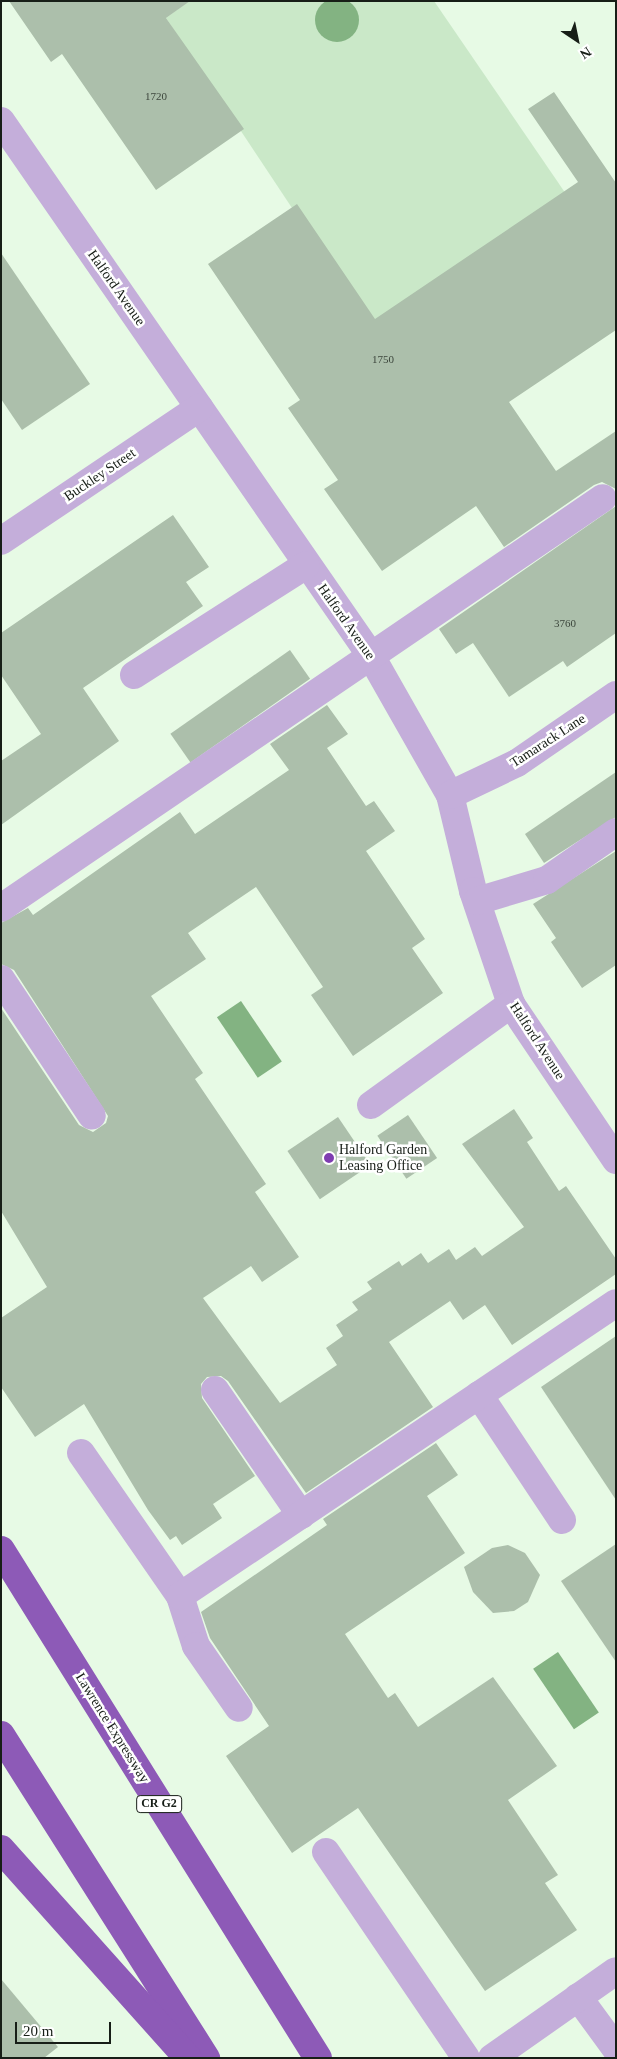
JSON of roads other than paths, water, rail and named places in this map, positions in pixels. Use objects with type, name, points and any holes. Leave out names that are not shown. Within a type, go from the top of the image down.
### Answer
[{"type":"highway","name":"Lawrence Expressway","points":[[1,1550],[318,2058]]},
{"type":"highway","points":[[1,1734],[206,2058]]},
{"type":"highway","points":[[1,1849],[188,2058]]},
{"type":"street","name":"Halford Avenue","points":[[1,121],[306,565],[371,656],[450,795],[477,901],[511,1004],[616,1160]]},
{"type":"street","name":"Buckley Street","points":[[1,541],[199,408]]},
{"type":"street","points":[[1,908],[603,498]]},
{"type":"street","points":[[134,675],[306,565]]},
{"type":"street","name":"Tamarack Lane","points":[[450,795],[517,763],[616,695]]},
{"type":"street","points":[[477,901],[547,880],[616,832]]},
{"type":"street","points":[[1,980],[92,1116]]},
{"type":"street","points":[[371,1105],[511,1004]]},
{"type":"street","points":[[180,1596],[616,1303]]},
{"type":"street","points":[[215,1390],[302,1515]]},
{"type":"street","points":[[479,1395],[562,1520]]},
{"type":"street","points":[[80,1453],[180,1596],[196,1646],[239,1708]]},
{"type":"street","points":[[326,1852],[466,2058]]},
{"type":"street","points":[[492,2058],[616,1971]]},
{"type":"street","points":[[578,1997],[616,2049]]},
{"type":"place","name":"Halford Garden Leasing Office","points":[[329,1158]]}]
